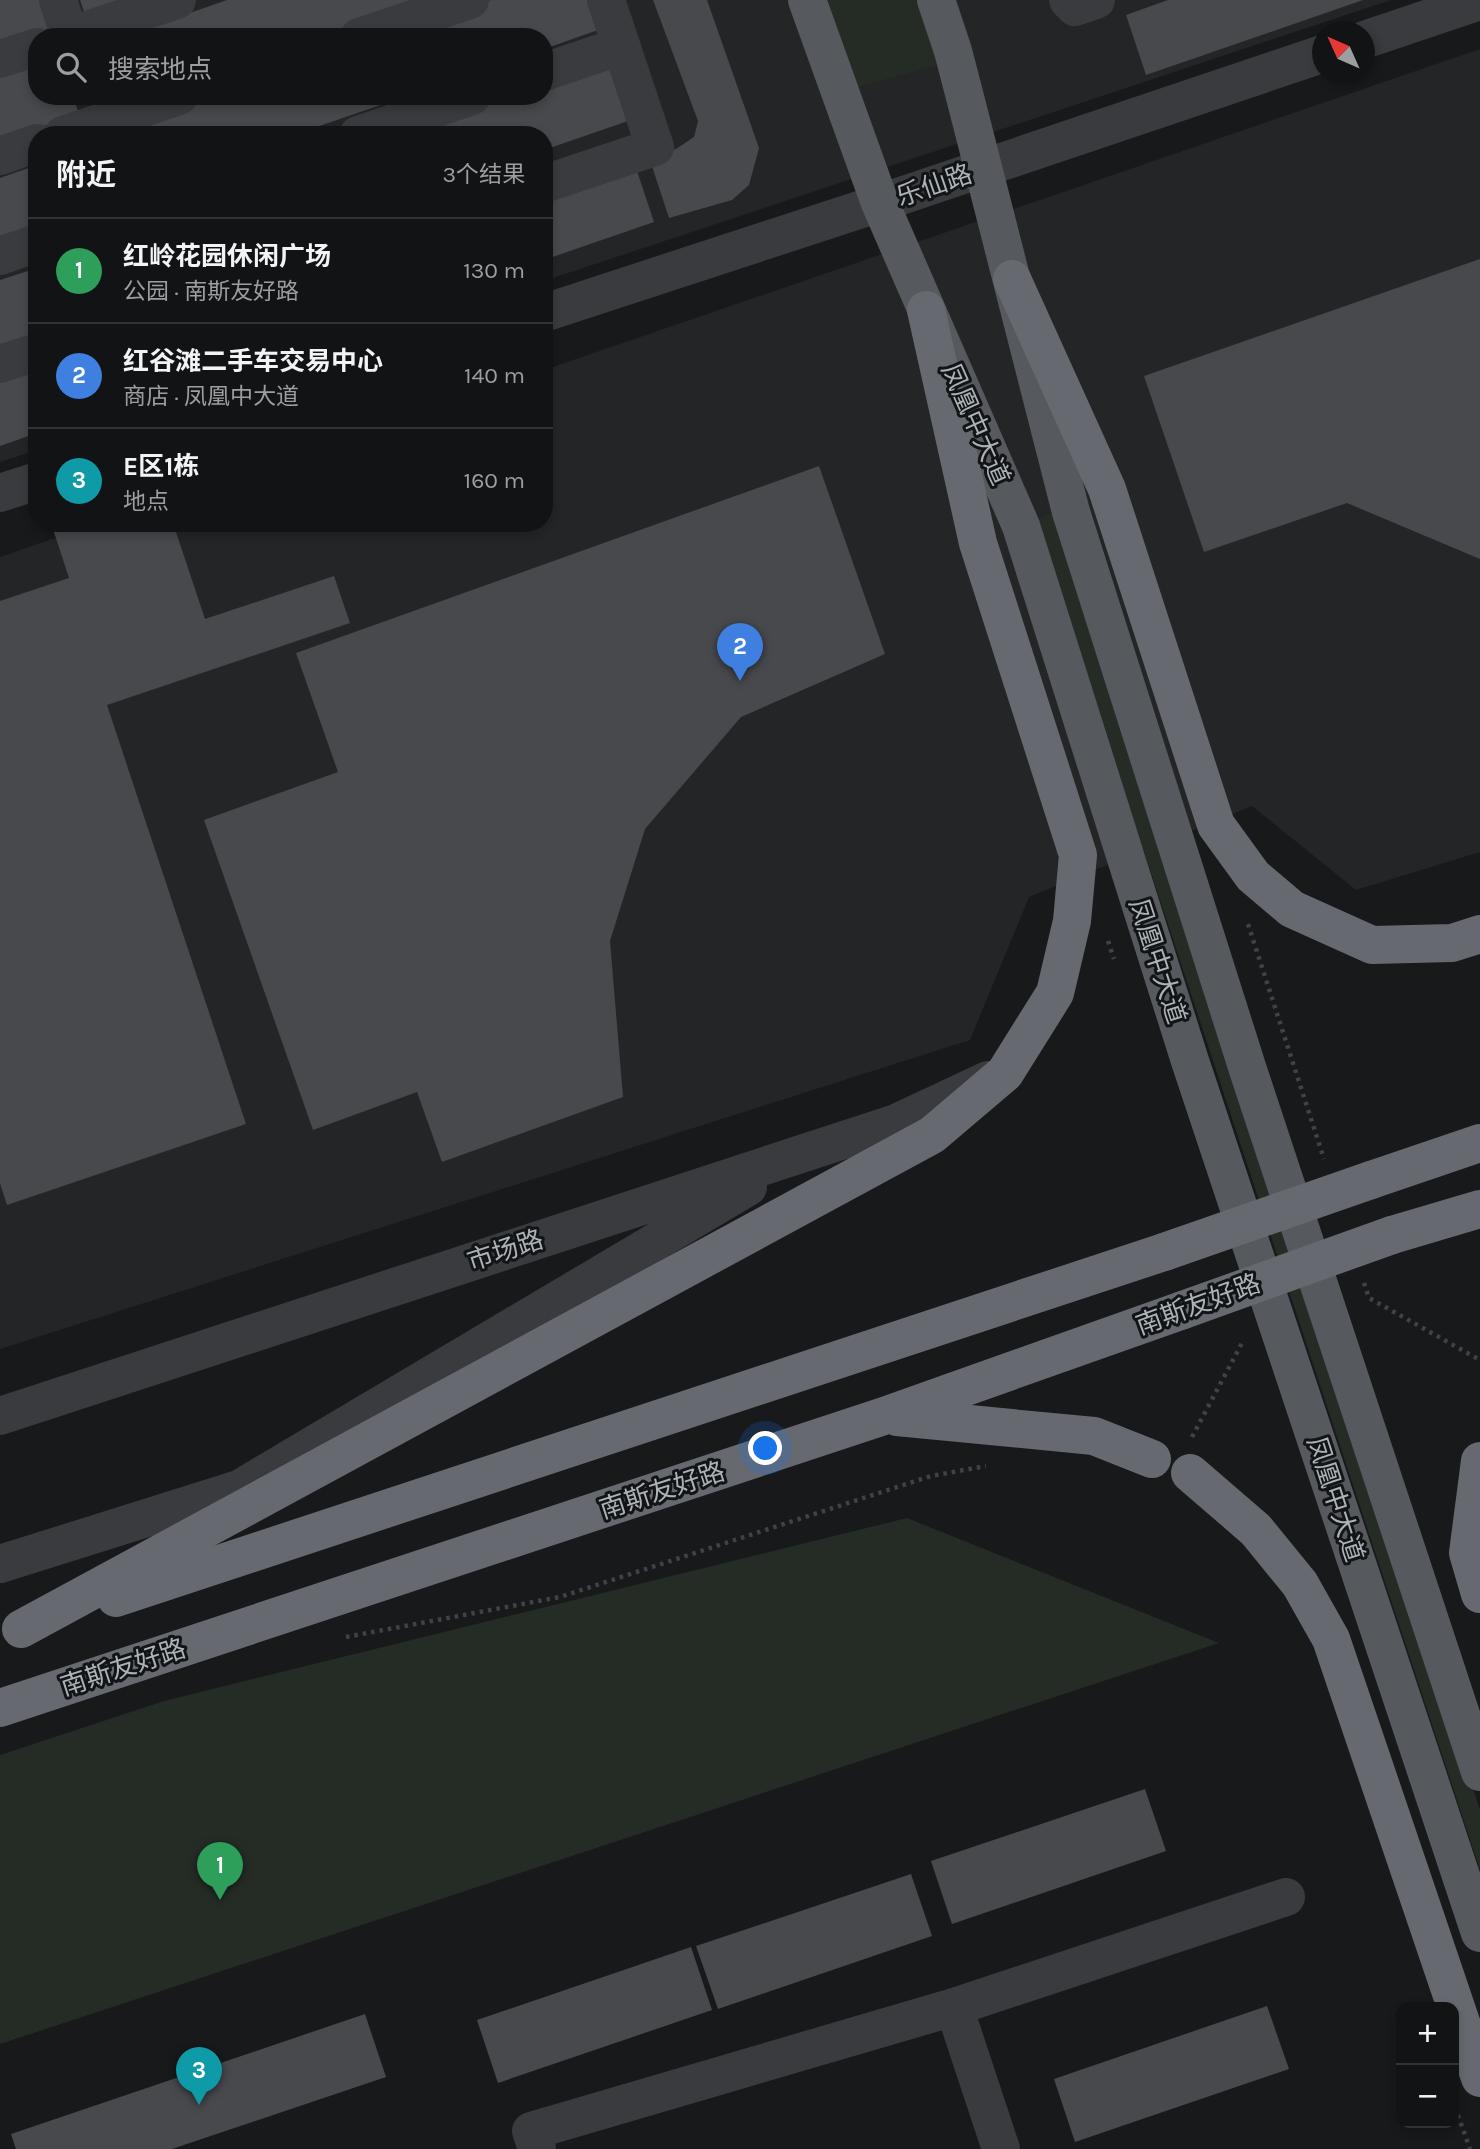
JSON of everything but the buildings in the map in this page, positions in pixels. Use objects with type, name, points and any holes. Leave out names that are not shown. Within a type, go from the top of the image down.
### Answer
[{"type":"highway","points":[[1012,279],[1107,489],[1216,825],[1253,876],[1292,909],[1372,945],[1452,943],[1480,934]]},
{"type":"highway","points":[[11,1633],[932,1135],[1005,1073],[1055,993],[1072,921],[1078,855],[978,543],[926,310]]},
{"type":"highway","points":[[11,1633],[1164,1252],[1480,1143]]},
{"type":"highway","name":"南斯友好路","points":[[0,1708],[884,1416],[1392,1235],[1480,1209]]},
{"type":"highway","points":[[884,1416],[1094,1436],[1152,1459]]},
{"type":"highway","points":[[1190,1457],[1300,1584],[1331,1639],[1480,2078]]},
{"type":"highway","points":[[1480,1461],[1468,1553],[1480,1594]]},
{"type":"main road","name":"凤凰中大道","points":[[807,0],[880,203],[1020,526],[1190,1061],[1480,1933]]},
{"type":"main road","name":"凤凰中大道","points":[[936,0],[953,51],[1071,512],[1244,1057],[1480,1772]]},
{"type":"street","points":[[58,0],[60,28]]},
{"type":"street","points":[[94,28],[177,0]]},
{"type":"street","points":[[386,28],[470,0]]},
{"type":"street","points":[[553,181],[654,147],[606,0]]},
{"type":"street","points":[[1068,0],[1075,7],[1096,0]]},
{"type":"street","points":[[1375,36],[1480,1]]},
{"type":"street","points":[[553,69],[621,46]]},
{"type":"street","points":[[0,59],[28,50]]},
{"type":"street","name":"乐仙路","points":[[553,310],[1312,57]]},
{"type":"street","points":[[82,126],[98,118],[146,105]]},
{"type":"street","points":[[384,126],[446,105]]},
{"type":"street","points":[[0,156],[28,146]]},
{"type":"street","points":[[0,256],[28,246]]},
{"type":"street","points":[[0,364],[28,355]]},
{"type":"street","points":[[0,493],[28,484]]},
{"type":"street","name":"市场路","points":[[0,1416],[896,1122],[1005,1073]]},
{"type":"street","points":[[0,1564],[239,1489],[810,1151]]},
{"type":"street","points":[[537,2149],[531,2132],[954,2007],[1286,1898]]},
{"type":"street","points":[[954,2007],[1001,2149]]},
{"type":"path","points":[[1246,917],[1326,1167]]},
{"type":"path","points":[[1105,932],[1119,971]]},
{"type":"path","points":[[1360,1272],[1369,1298],[1480,1360]]},
{"type":"path","points":[[1190,1457],[1247,1335]]},
{"type":"path","points":[[344,1637],[559,1597],[931,1476],[993,1464]]},
{"type":"path","points":[[1459,2117],[1470,2149]]},
{"type":"shaded area","points":[[0,0],[1391,0],[1328,21],[1312,21],[1312,26],[553,278],[553,126],[28,126],[28,453],[0,462]]},
{"type":"shaded area","points":[[825,0],[923,0],[944,63],[854,88]]},
{"type":"shaded area","points":[[1480,49],[1480,852],[1356,890],[1252,806],[1029,897],[970,1040],[0,1349],[0,557],[73,532],[553,532],[553,367]]},
{"type":"shaded area","points":[[1054,512],[1480,1810],[1480,1870],[1035,521]]},
{"type":"shaded area","points":[[907,1518],[1219,1643],[0,2044],[0,1755],[164,1701]]},
{"type":"place","name":"红谷滩二手车交易中心","points":[[740,681]]},
{"type":"place","name":"红岭花园休闲广场","points":[[220,1900]]},
{"type":"place","name":"E区1栋","points":[[199,2105]]}]
